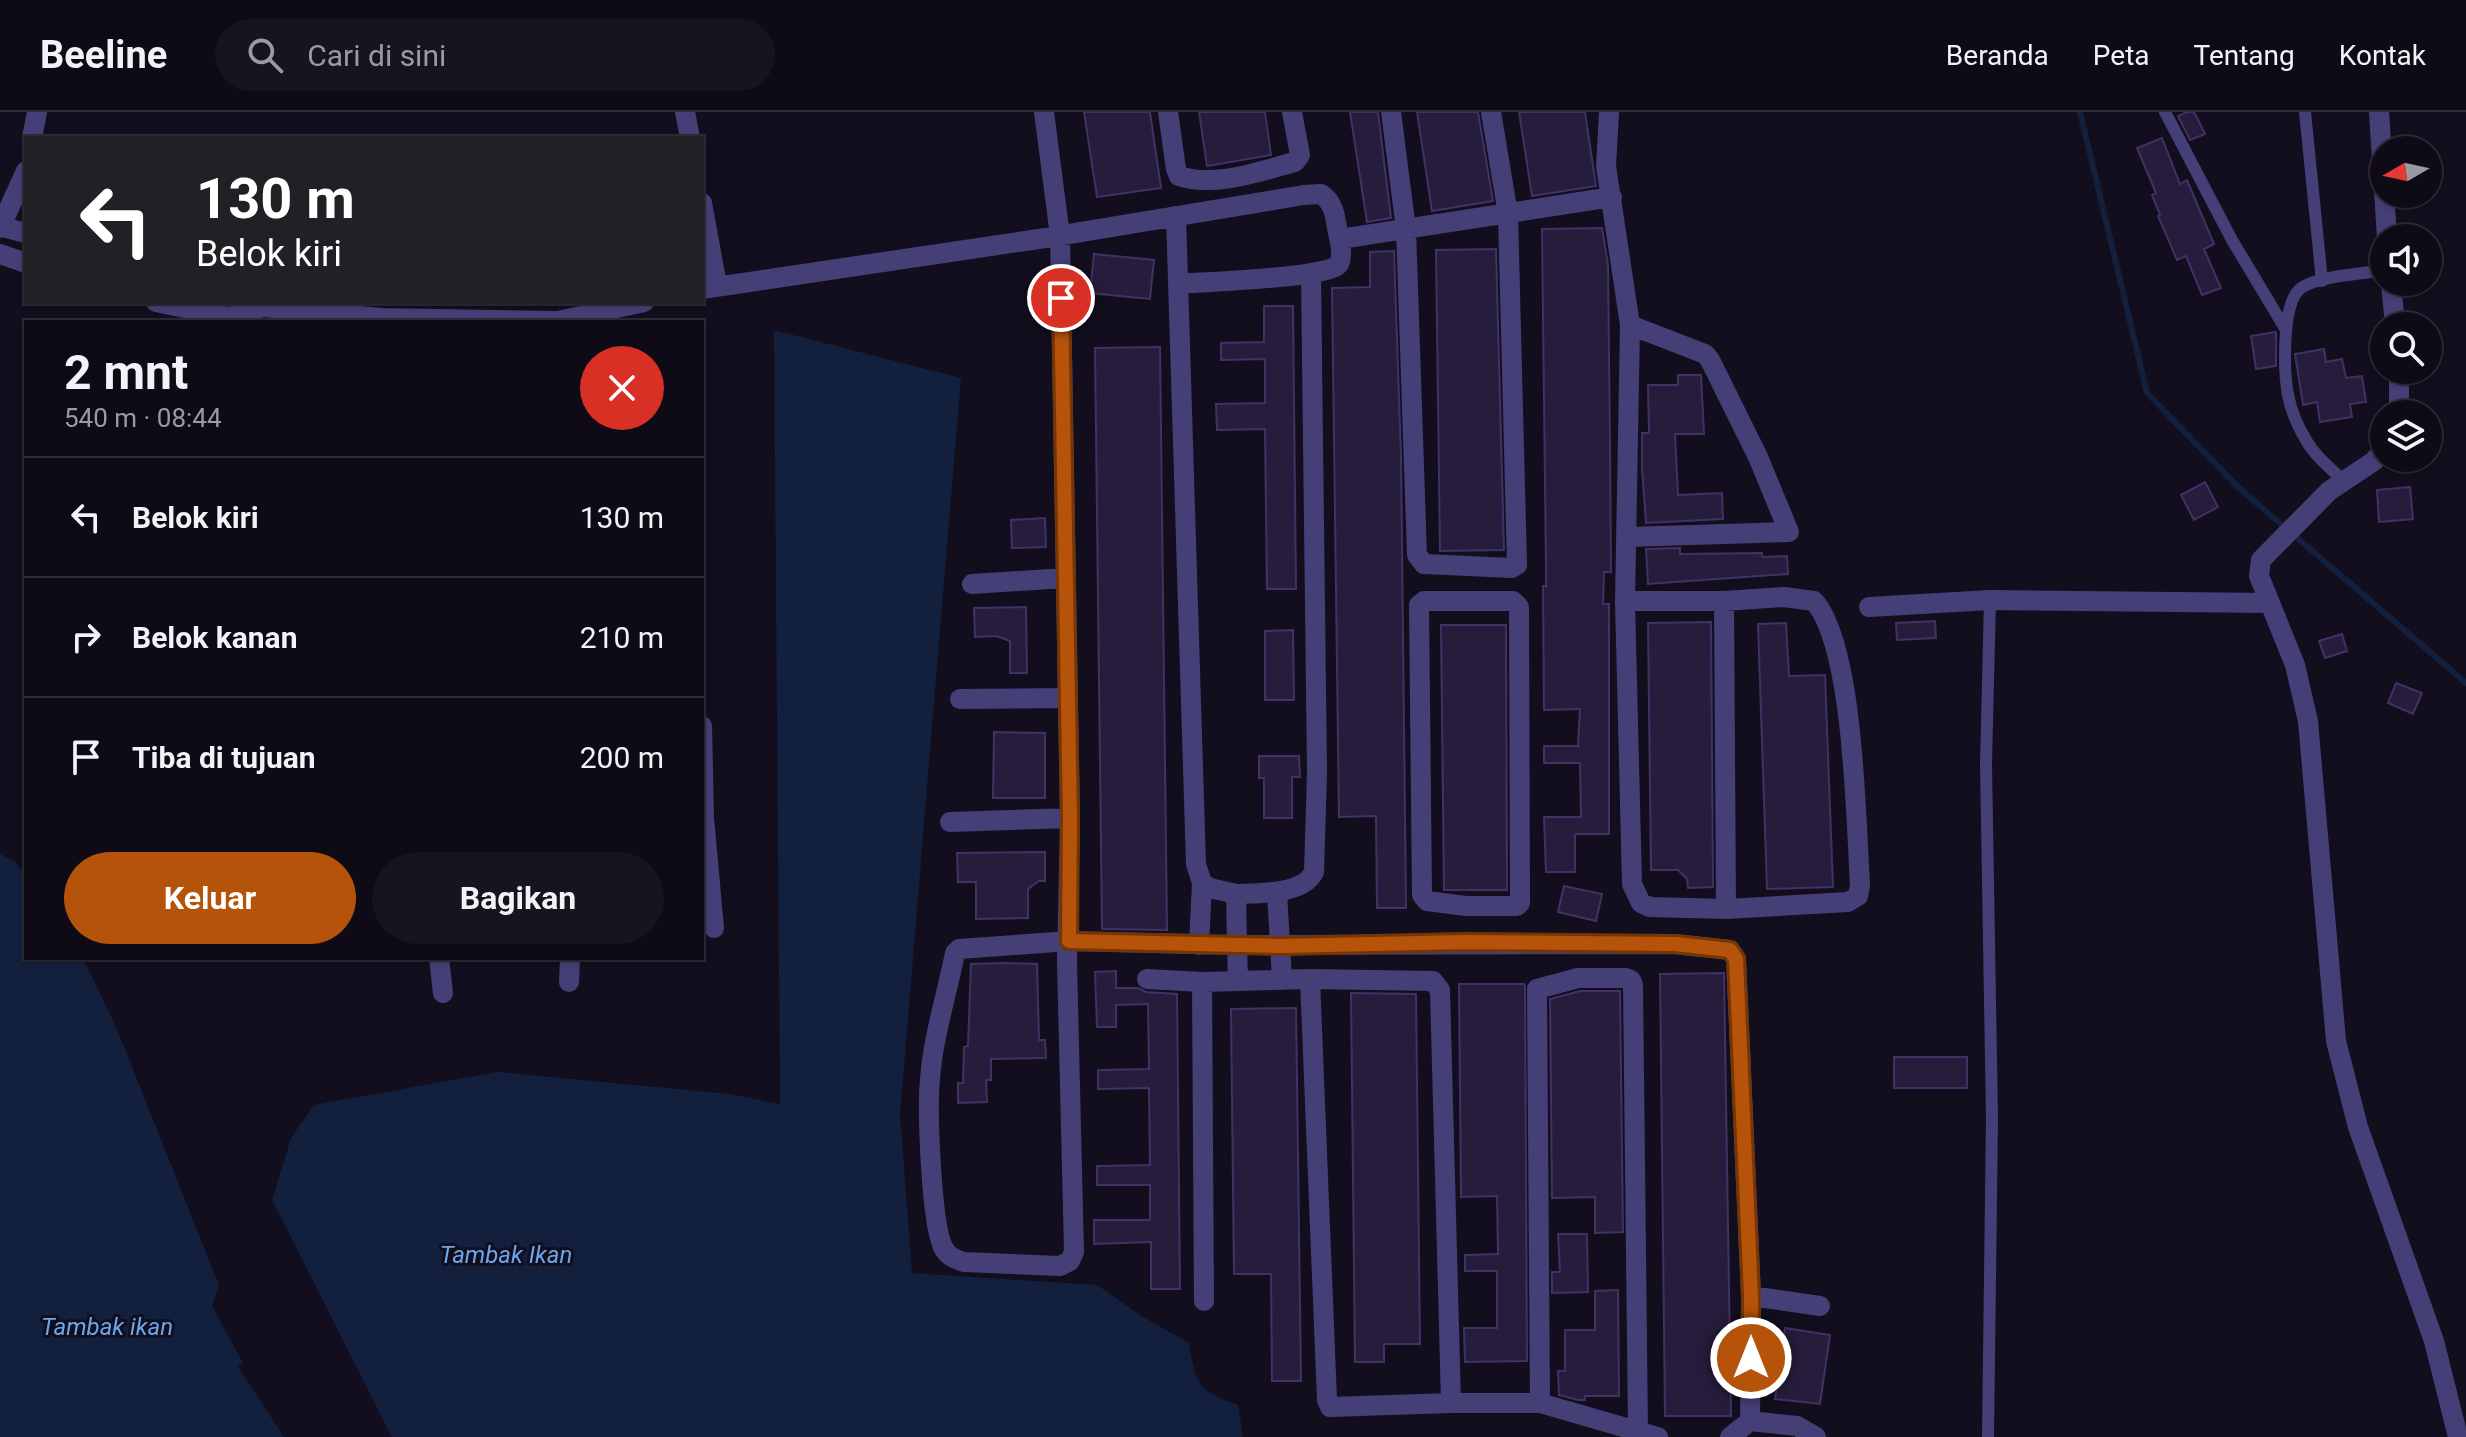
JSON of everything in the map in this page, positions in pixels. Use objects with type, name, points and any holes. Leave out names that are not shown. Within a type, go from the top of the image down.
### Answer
[{"type":"street","points":[[32,136],[37,112]]},
{"type":"street","points":[[685,112],[690,136]]},
{"type":"street","points":[[1044,112],[1060,236],[1070,818],[1069,941],[1067,962],[1074,1252],[1070,1261],[1060,1266],[964,1262],[952,1258],[943,1247],[938,1229],[928,1126],[930,1077],[955,953],[965,947],[1069,941],[1281,946],[1464,942],[1675,944],[1730,950],[1736,959],[1751,1296],[1750,1421]]},
{"type":"street","points":[[1168,112],[1179,176],[1186,179],[1229,178],[1298,159],[1300,155],[1292,112]]},
{"type":"street","points":[[1391,112],[1406,229],[1417,555],[1424,564],[1512,568],[1517,565],[1508,214],[1491,112]]},
{"type":"street","points":[[1609,112],[1606,166],[1630,325],[1625,601],[1632,884],[1641,903],[1673,909],[1848,902],[1858,896],[1860,885],[1849,728],[1834,637],[1824,613],[1814,601],[1784,597],[1724,601],[1625,601]]},
{"type":"street","points":[[2379,112],[2386,224]]},
{"type":"street","points":[[24,176],[1,228],[24,233]]},
{"type":"street","points":[[1229,178],[1234,206]]},
{"type":"street","points":[[704,224],[710,287],[1321,194],[1332,205],[1340,239],[1338,266],[1311,274],[1178,284]]},
{"type":"street","points":[[1340,239],[1612,197]]},
{"type":"street","points":[[1176,216],[1196,864],[1202,883],[1199,945]]},
{"type":"street","points":[[0,254],[24,262]]},
{"type":"street","points":[[1202,883],[1236,894],[1277,892],[1308,881],[1314,872],[1317,772],[1311,274]]},
{"type":"street","points":[[166,304],[228,317],[256,305],[382,318],[483,320]]},
{"type":"street","points":[[563,320],[635,304]]},
{"type":"street","points":[[1627,537],[1789,532],[1758,457],[1710,360],[1705,354],[1630,325]]},
{"type":"street","points":[[2370,464],[2336,486],[2261,560],[2259,576],[2295,665],[2308,721],[2336,1041],[2358,1127],[2434,1341],[2458,1437]]},
{"type":"street","points":[[972,584],[1065,578]]},
{"type":"street","points":[[1869,607],[1990,600],[2270,603]]},
{"type":"street","points":[[1424,601],[1513,601],[1519,607],[1520,903],[1517,906],[1466,906],[1427,901],[1422,895],[1419,605],[1424,601]]},
{"type":"street","points":[[1724,601],[1726,909]]},
{"type":"street","points":[[960,699],[1066,698]]},
{"type":"street","points":[[704,818],[714,928]]},
{"type":"street","points":[[950,822],[1070,818]]},
{"type":"street","points":[[1277,892],[1282,980]]},
{"type":"street","points":[[1236,894],[1238,980]]},
{"type":"street","points":[[1464,942],[1466,906]]},
{"type":"street","points":[[1673,909],[1675,944]]},
{"type":"street","points":[[1576,945],[1578,978]]},
{"type":"street","points":[[439,960],[443,993]]},
{"type":"street","points":[[569,982],[570,960]]},
{"type":"street","points":[[1310,979],[1327,1400],[1330,1407],[1540,1403],[1648,1435],[1631,980],[1578,978],[1537,989],[1540,1403]]},
{"type":"street","points":[[1147,979],[1202,982],[1310,979],[1433,981],[1440,990],[1451,1403]]},
{"type":"street","points":[[1202,982],[1204,1301]]},
{"type":"street","points":[[1751,1296],[1820,1306]]},
{"type":"street","points":[[1730,1437],[1750,1421],[1797,1426],[1816,1437]]},
{"type":"lane","points":[[2165,112],[2232,240],[2286,330]]},
{"type":"lane","points":[[2305,112],[2322,281]]},
{"type":"lane","points":[[2336,486],[2324,463],[2306,441],[2292,410],[2287,392],[2286,330],[2293,297],[2301,288],[2370,272]]},
{"type":"lane","points":[[1988,1437],[1992,1118],[1986,764],[1990,600]]},
{"type":"water","name":"Tambak Ikan","points":[[774,330],[961,378],[900,1114],[912,1273],[1097,1285],[1143,1317],[1189,1343],[1201,1384],[1214,1395],[1238,1405],[1243,1437],[392,1437],[272,1200],[291,1138],[314,1105],[497,1072],[729,1094],[780,1104]]},
{"type":"water","name":"Tambak ikan","points":[[0,854],[14,861],[24,872],[24,960],[84,960],[117,1029],[219,1285],[212,1306],[243,1363],[238,1367],[284,1437],[0,1437]]},
{"type":"building","points":[[1084,112],[1150,112],[1161,188],[1097,197]]},
{"type":"building","points":[[1199,112],[1265,112],[1271,155],[1207,166]]},
{"type":"building","points":[[1350,112],[1378,112],[1391,218],[1367,222]]},
{"type":"building","points":[[1417,112],[1478,112],[1493,201],[1432,211]]},
{"type":"building","points":[[1519,112],[1585,112],[1596,186],[1532,196]]},
{"type":"building","points":[[2194,112],[2205,134],[2190,140],[2178,116]]},
{"type":"building","points":[[2162,138],[2180,184],[2187,180],[2214,244],[2204,249],[2221,288],[2202,295],[2186,256],[2177,260],[2158,216],[2152,195],[2156,193],[2137,148]]},
{"type":"building","points":[[1602,228],[1608,265],[1611,572],[1604,572],[1603,604],[1609,604],[1609,834],[1575,834],[1575,872],[1546,872],[1544,817],[1581,817],[1580,763],[1544,763],[1544,746],[1578,746],[1580,709],[1544,710],[1543,586],[1546,586],[1546,569],[1542,229]]},
{"type":"building","points":[[1496,249],[1504,550],[1440,551],[1436,250]]},
{"type":"building","points":[[1394,251],[1401,456],[1406,908],[1377,908],[1376,816],[1339,817],[1332,288],[1370,287],[1370,252]]},
{"type":"building","points":[[1094,254],[1154,260],[1150,299],[1090,293]]},
{"type":"building","points":[[1264,306],[1293,306],[1296,589],[1267,589],[1265,429],[1217,430],[1216,404],[1265,403],[1265,359],[1221,360],[1221,343],[1264,342]]},
{"type":"building","points":[[2276,332],[2276,366],[2256,369],[2251,336]]},
{"type":"building","points":[[1160,347],[1167,930],[1102,929],[1095,348]]},
{"type":"building","points":[[2324,349],[2326,362],[2342,359],[2346,378],[2362,376],[2366,402],[2350,404],[2352,417],[2320,422],[2317,402],[2303,405],[2295,354]]},
{"type":"building","points":[[1678,375],[1701,375],[1704,434],[1675,434],[1678,495],[1722,493],[1723,519],[1646,523],[1642,433],[1649,433],[1648,385],[1678,385]]},
{"type":"building","points":[[2205,482],[2218,507],[2194,520],[2181,495]]},
{"type":"building","points":[[2410,487],[2413,519],[2379,522],[2377,490]]},
{"type":"building","points":[[1045,518],[1046,547],[1012,548],[1011,520]]},
{"type":"building","points":[[1680,548],[1680,554],[1762,553],[1762,557],[1787,556],[1788,574],[1648,584],[1646,549]]},
{"type":"building","points":[[1026,607],[1027,673],[1010,673],[1010,641],[996,636],[975,637],[974,608]]},
{"type":"building","points":[[1935,621],[1936,638],[1897,640],[1896,623]]},
{"type":"building","points":[[1711,622],[1713,887],[1688,888],[1687,879],[1678,870],[1651,870],[1648,623]]},
{"type":"building","points":[[1786,623],[1789,676],[1825,675],[1833,887],[1767,889],[1758,624]]},
{"type":"building","points":[[1441,625],[1506,625],[1507,890],[1444,890]]},
{"type":"building","points":[[1293,630],[1294,700],[1265,700],[1265,631]]},
{"type":"building","points":[[2342,634],[2347,651],[2325,658],[2319,641]]},
{"type":"building","points":[[2396,683],[2422,693],[2413,714],[2388,703]]},
{"type":"building","points":[[994,732],[1045,733],[1045,798],[993,798]]},
{"type":"building","points":[[1259,756],[1299,756],[1300,777],[1292,777],[1292,818],[1264,818],[1264,778],[1259,778]]},
{"type":"building","points":[[1045,852],[1045,881],[1039,881],[1028,889],[1028,918],[976,919],[976,882],[958,882],[957,853]]},
{"type":"building","points":[[1564,886],[1602,894],[1596,921],[1558,912]]},
{"type":"building","points":[[971,964],[1037,964],[1039,1040],[1045,1040],[1046,1058],[991,1059],[991,1080],[986,1080],[987,1102],[958,1103],[958,1083],[963,1083],[964,1047],[968,1046]]},
{"type":"building","points":[[1116,971],[1116,988],[1177,994],[1180,1289],[1151,1289],[1151,1242],[1094,1244],[1094,1220],[1150,1220],[1150,1185],[1097,1185],[1097,1166],[1150,1165],[1149,1088],[1098,1089],[1098,1070],[1149,1069],[1148,1004],[1116,1005],[1116,1027],[1097,1027],[1095,972]]},
{"type":"building","points":[[1724,973],[1731,1416],[1665,1416],[1660,974]]},
{"type":"building","points":[[1459,984],[1525,986],[1527,1361],[1465,1362],[1464,1328],[1497,1328],[1497,1271],[1465,1271],[1465,1255],[1498,1254],[1497,1196],[1461,1197]]},
{"type":"building","points":[[1580,991],[1620,991],[1623,1232],[1595,1233],[1595,1197],[1552,1198],[1550,999]]},
{"type":"building","points":[[1351,993],[1416,994],[1420,1344],[1384,1344],[1384,1362],[1355,1362]]},
{"type":"building","points":[[1296,1008],[1301,1381],[1272,1381],[1271,1274],[1234,1274],[1231,1009]]},
{"type":"building","points":[[1894,1057],[1967,1057],[1967,1088],[1894,1088]]},
{"type":"building","points":[[1558,1234],[1587,1234],[1588,1292],[1552,1293],[1552,1272],[1560,1272]]},
{"type":"building","points":[[1618,1290],[1619,1396],[1585,1396],[1585,1400],[1578,1400],[1559,1395],[1558,1371],[1565,1371],[1565,1330],[1595,1330],[1595,1291]]},
{"type":"building","points":[[1785,1328],[1830,1335],[1820,1404],[1775,1399]]},
{"type":"waterway","points":[[2080,112],[2147,393],[2238,487],[2466,683]]},
{"type":"route","points":[[1061,298],[1070,818],[1069,941],[1281,946],[1464,942],[1675,944],[1730,950],[1736,959],[1751,1358]]}]
